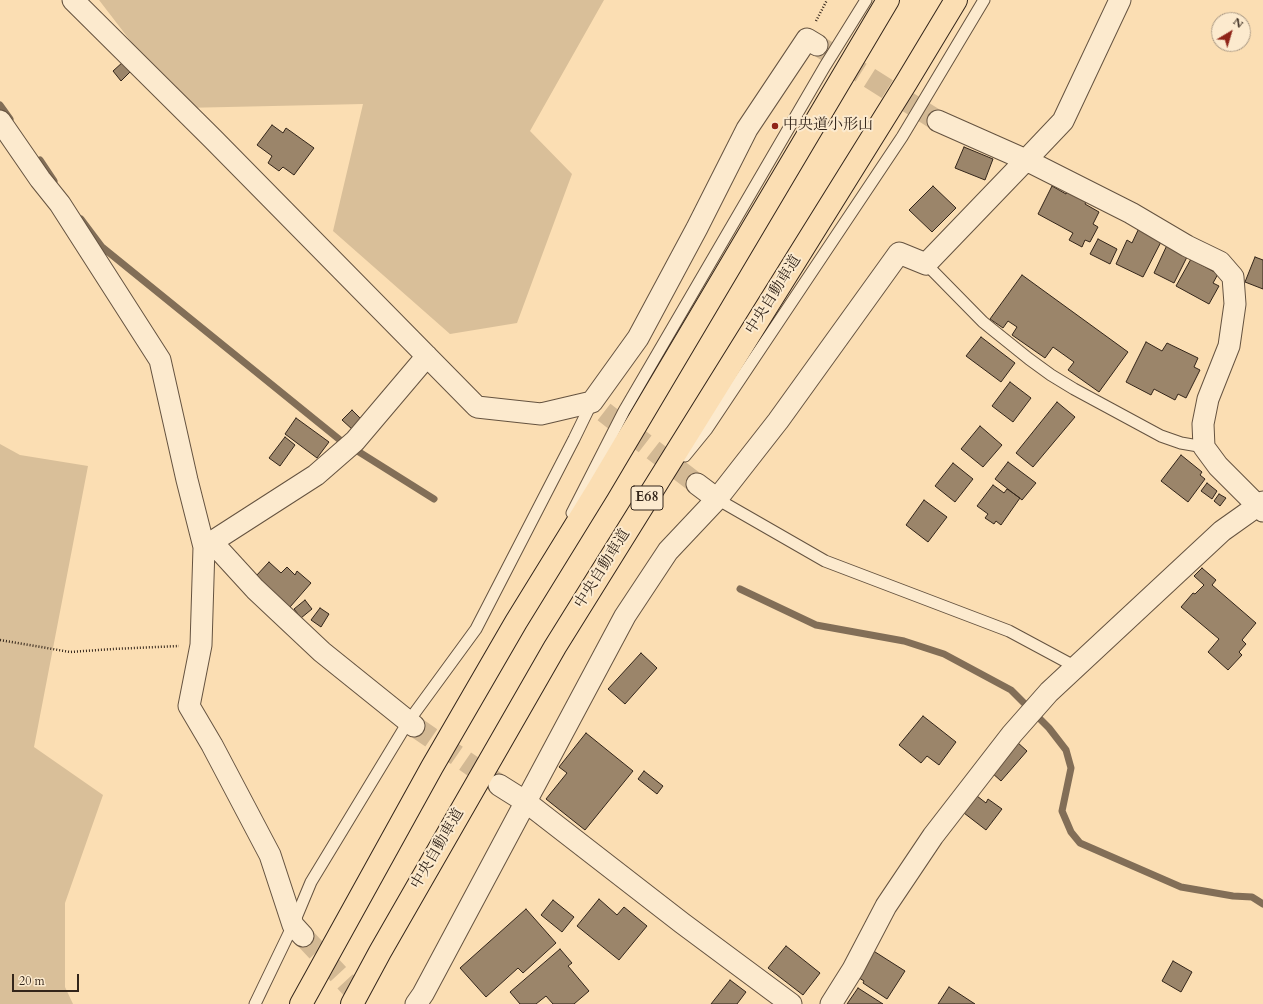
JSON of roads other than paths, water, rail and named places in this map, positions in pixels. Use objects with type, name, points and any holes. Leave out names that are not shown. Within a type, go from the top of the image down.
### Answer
[{"type":"highway","points":[[301,1004],[428,774],[516,622],[606,476],[888,0]]},
{"type":"highway","name":"中央自動車道","points":[[352,1004],[383,945],[555,647],[906,83],[956,0]]},
{"type":"street","points":[[73,0],[214,139],[477,407],[541,414],[598,407],[638,338],[697,228],[747,128],[807,39],[817,45]]},
{"type":"street","points":[[416,1004],[423,994],[625,616],[668,551],[717,499],[778,421],[899,253],[926,264],[1063,121],[1120,0]]},
{"type":"street","points":[[0,121],[40,179],[60,204],[160,360],[187,480],[208,544],[201,645],[189,706],[212,745],[270,855],[298,930]]},
{"type":"street","points":[[831,1004],[853,969],[886,906],[934,836],[1012,734],[1049,692],[1222,531],[1261,506],[1218,466],[1204,447],[1203,424],[1208,399],[1229,346],[1235,304],[1233,277],[1220,262],[1187,246],[1131,214],[1026,160],[938,121]]},
{"type":"street","points":[[208,544],[316,475],[348,447],[427,356]]},
{"type":"street","points":[[697,484],[717,499]]},
{"type":"street","points":[[208,544],[322,652],[412,724]]},
{"type":"street","points":[[499,785],[526,802],[682,923],[791,1004]]},
{"type":"lane","points":[[516,622],[624,411],[866,0]]},
{"type":"lane","points":[[631,524],[707,429],[902,137],[984,0]]},
{"type":"lane","points":[[926,264],[983,322],[1028,359],[1052,376],[1161,436],[1181,444],[1204,447]]},
{"type":"lane","points":[[255,1004],[298,930],[311,882],[412,724],[476,629],[568,452],[598,407]]},
{"type":"lane","points":[[717,499],[825,560],[1009,631],[1076,667]]},
{"type":"waterway","points":[[0,105],[10,119]]},
{"type":"waterway","points":[[40,160],[54,181]]},
{"type":"waterway","points":[[81,219],[102,247],[340,440],[434,499]]},
{"type":"waterway","points":[[740,589],[816,625],[904,641],[944,654],[1011,690],[1049,728],[1066,750],[1071,768],[1062,811],[1071,832],[1080,843],[1181,887],[1233,896],[1252,897],[1263,904]]},
{"type":"tunnel","points":[[817,45],[938,121]]},
{"type":"tunnel","points":[[604,412],[697,484]]},
{"type":"tunnel","points":[[414,726],[497,783]]},
{"type":"tunnel","points":[[303,936],[366,1004]]},
{"type":"place","name":"中央道小形山","points":[[775,126]]}]
